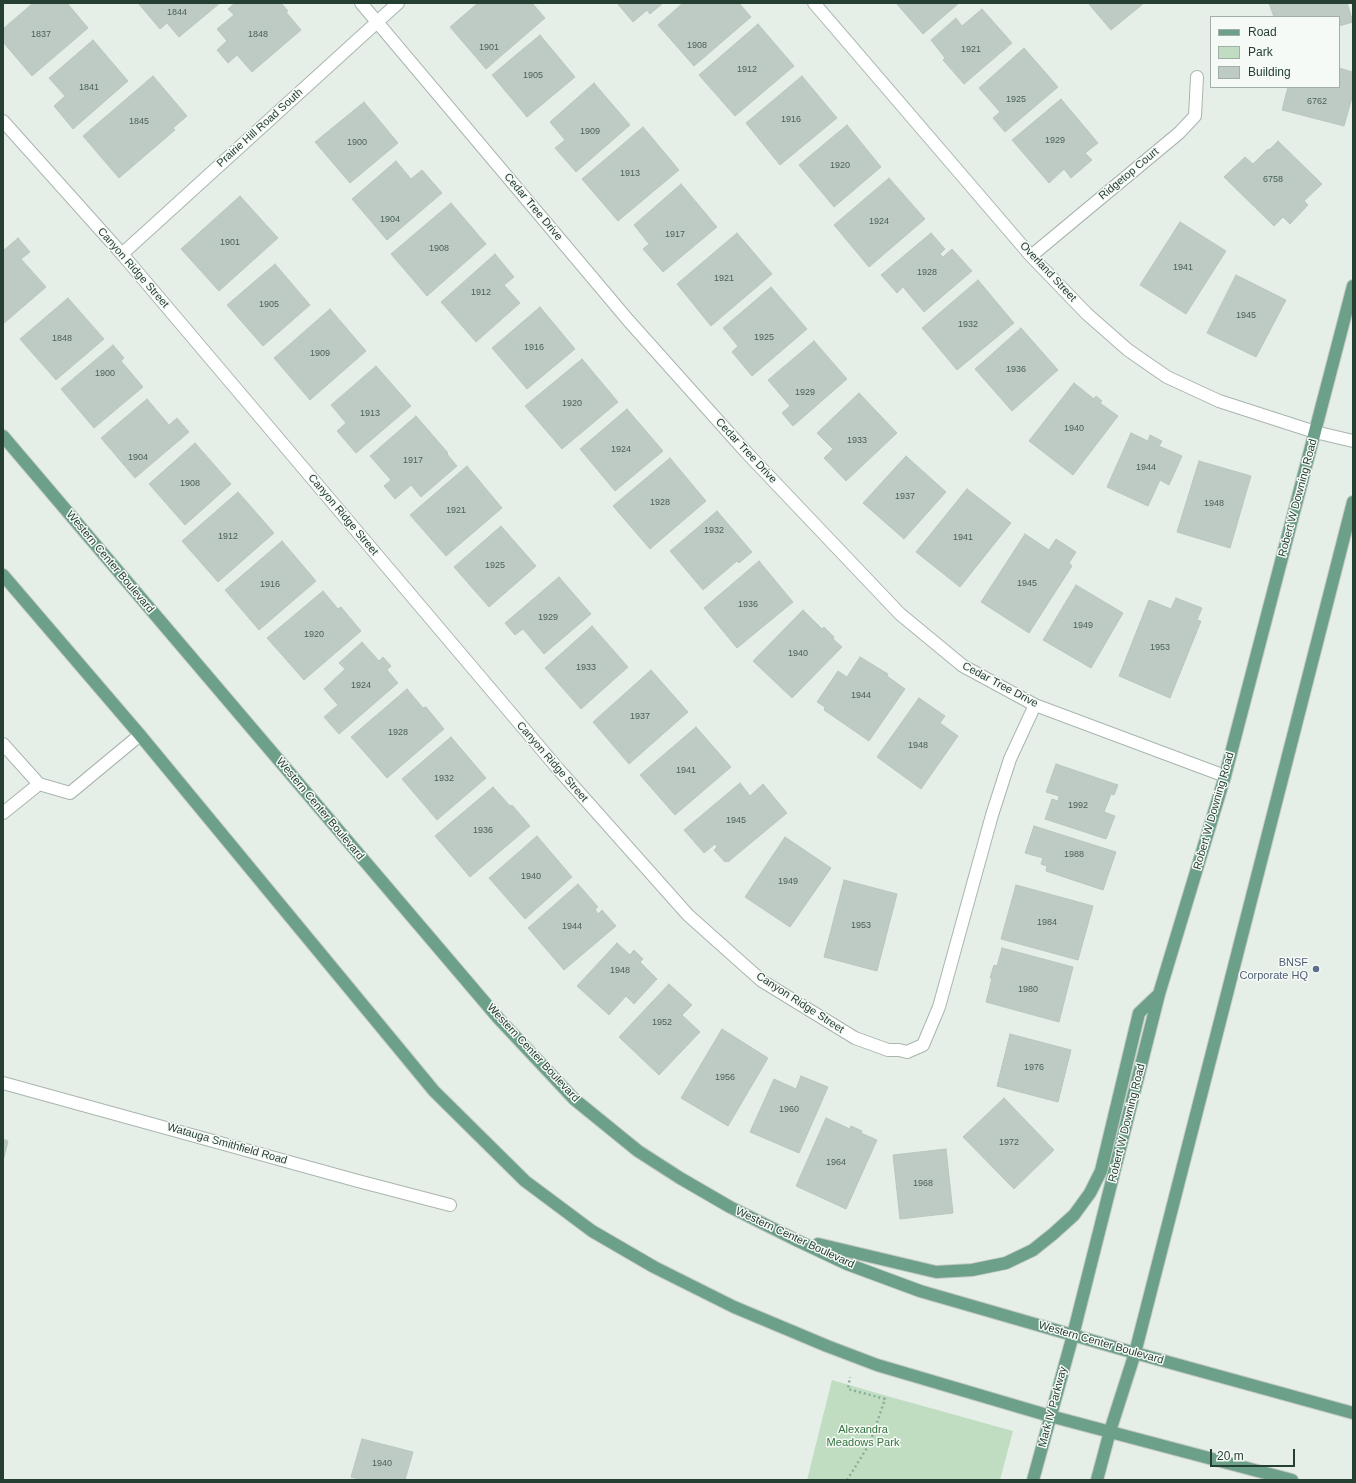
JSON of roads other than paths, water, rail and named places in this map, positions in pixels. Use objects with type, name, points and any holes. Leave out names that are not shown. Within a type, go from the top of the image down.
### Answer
[{"type":"main road","name":"Robert W Downing Road","points":[[1073,1335],[1159,994],[1225,776],[1353,286]]},
{"type":"main road","name":"Western Center Boulevard","points":[[3,436],[499,1019],[574,1099],[638,1151],[680,1178],[730,1207],[847,1264],[920,1290],[1073,1335],[1353,1412]]},
{"type":"main road","points":[[1097,1480],[1110,1431],[1135,1353],[1353,502]]},
{"type":"main road","points":[[3,575],[140,735],[434,1091],[525,1181],[592,1231],[654,1268],[734,1307],[877,1365],[1050,1416],[1292,1480]]},
{"type":"main road","points":[[794,1239],[936,1272],[972,1270],[1006,1263],[1033,1250],[1074,1215],[1090,1193],[1101,1171],[1139,1013],[1159,994]]},
{"type":"main road","name":"Mark IV Parkway","points":[[1033,1480],[1073,1335]]},
{"type":"street","name":"Cedar Tree Drive","points":[[360,3],[628,320],[746,452],[900,614],[963,666],[1035,705],[1225,776]]},
{"type":"street","name":"Prairie Hill Road South","points":[[122,254],[398,3]]},
{"type":"street","name":"Overland Street","points":[[814,3],[1031,256],[1087,314],[1122,345],[1167,377],[1219,401],[1316,432],[1353,440]]},
{"type":"street","name":"Ridgetop Court","points":[[1031,256],[1179,133],[1190,122],[1195,116],[1197,77]]},
{"type":"street","name":"Canyon Ridge Street","points":[[3,121],[122,254],[559,770],[688,916],[762,981],[855,1038],[888,1050],[907,1052],[923,1045],[939,1007],[992,815],[1010,759],[1035,705]]},
{"type":"street","points":[[3,744],[39,784],[70,793],[140,735]]},
{"type":"street","points":[[3,813],[39,784]]},
{"type":"street","name":"Watauga Smithfield Road","points":[[3,1083],[450,1205]]},
{"type":"place","name":"BNSF Corporate HQ","points":[[1316,969]]},
{"type":"park label","name":"Alexandra Meadows Park","points":[[863,1436]]}]
